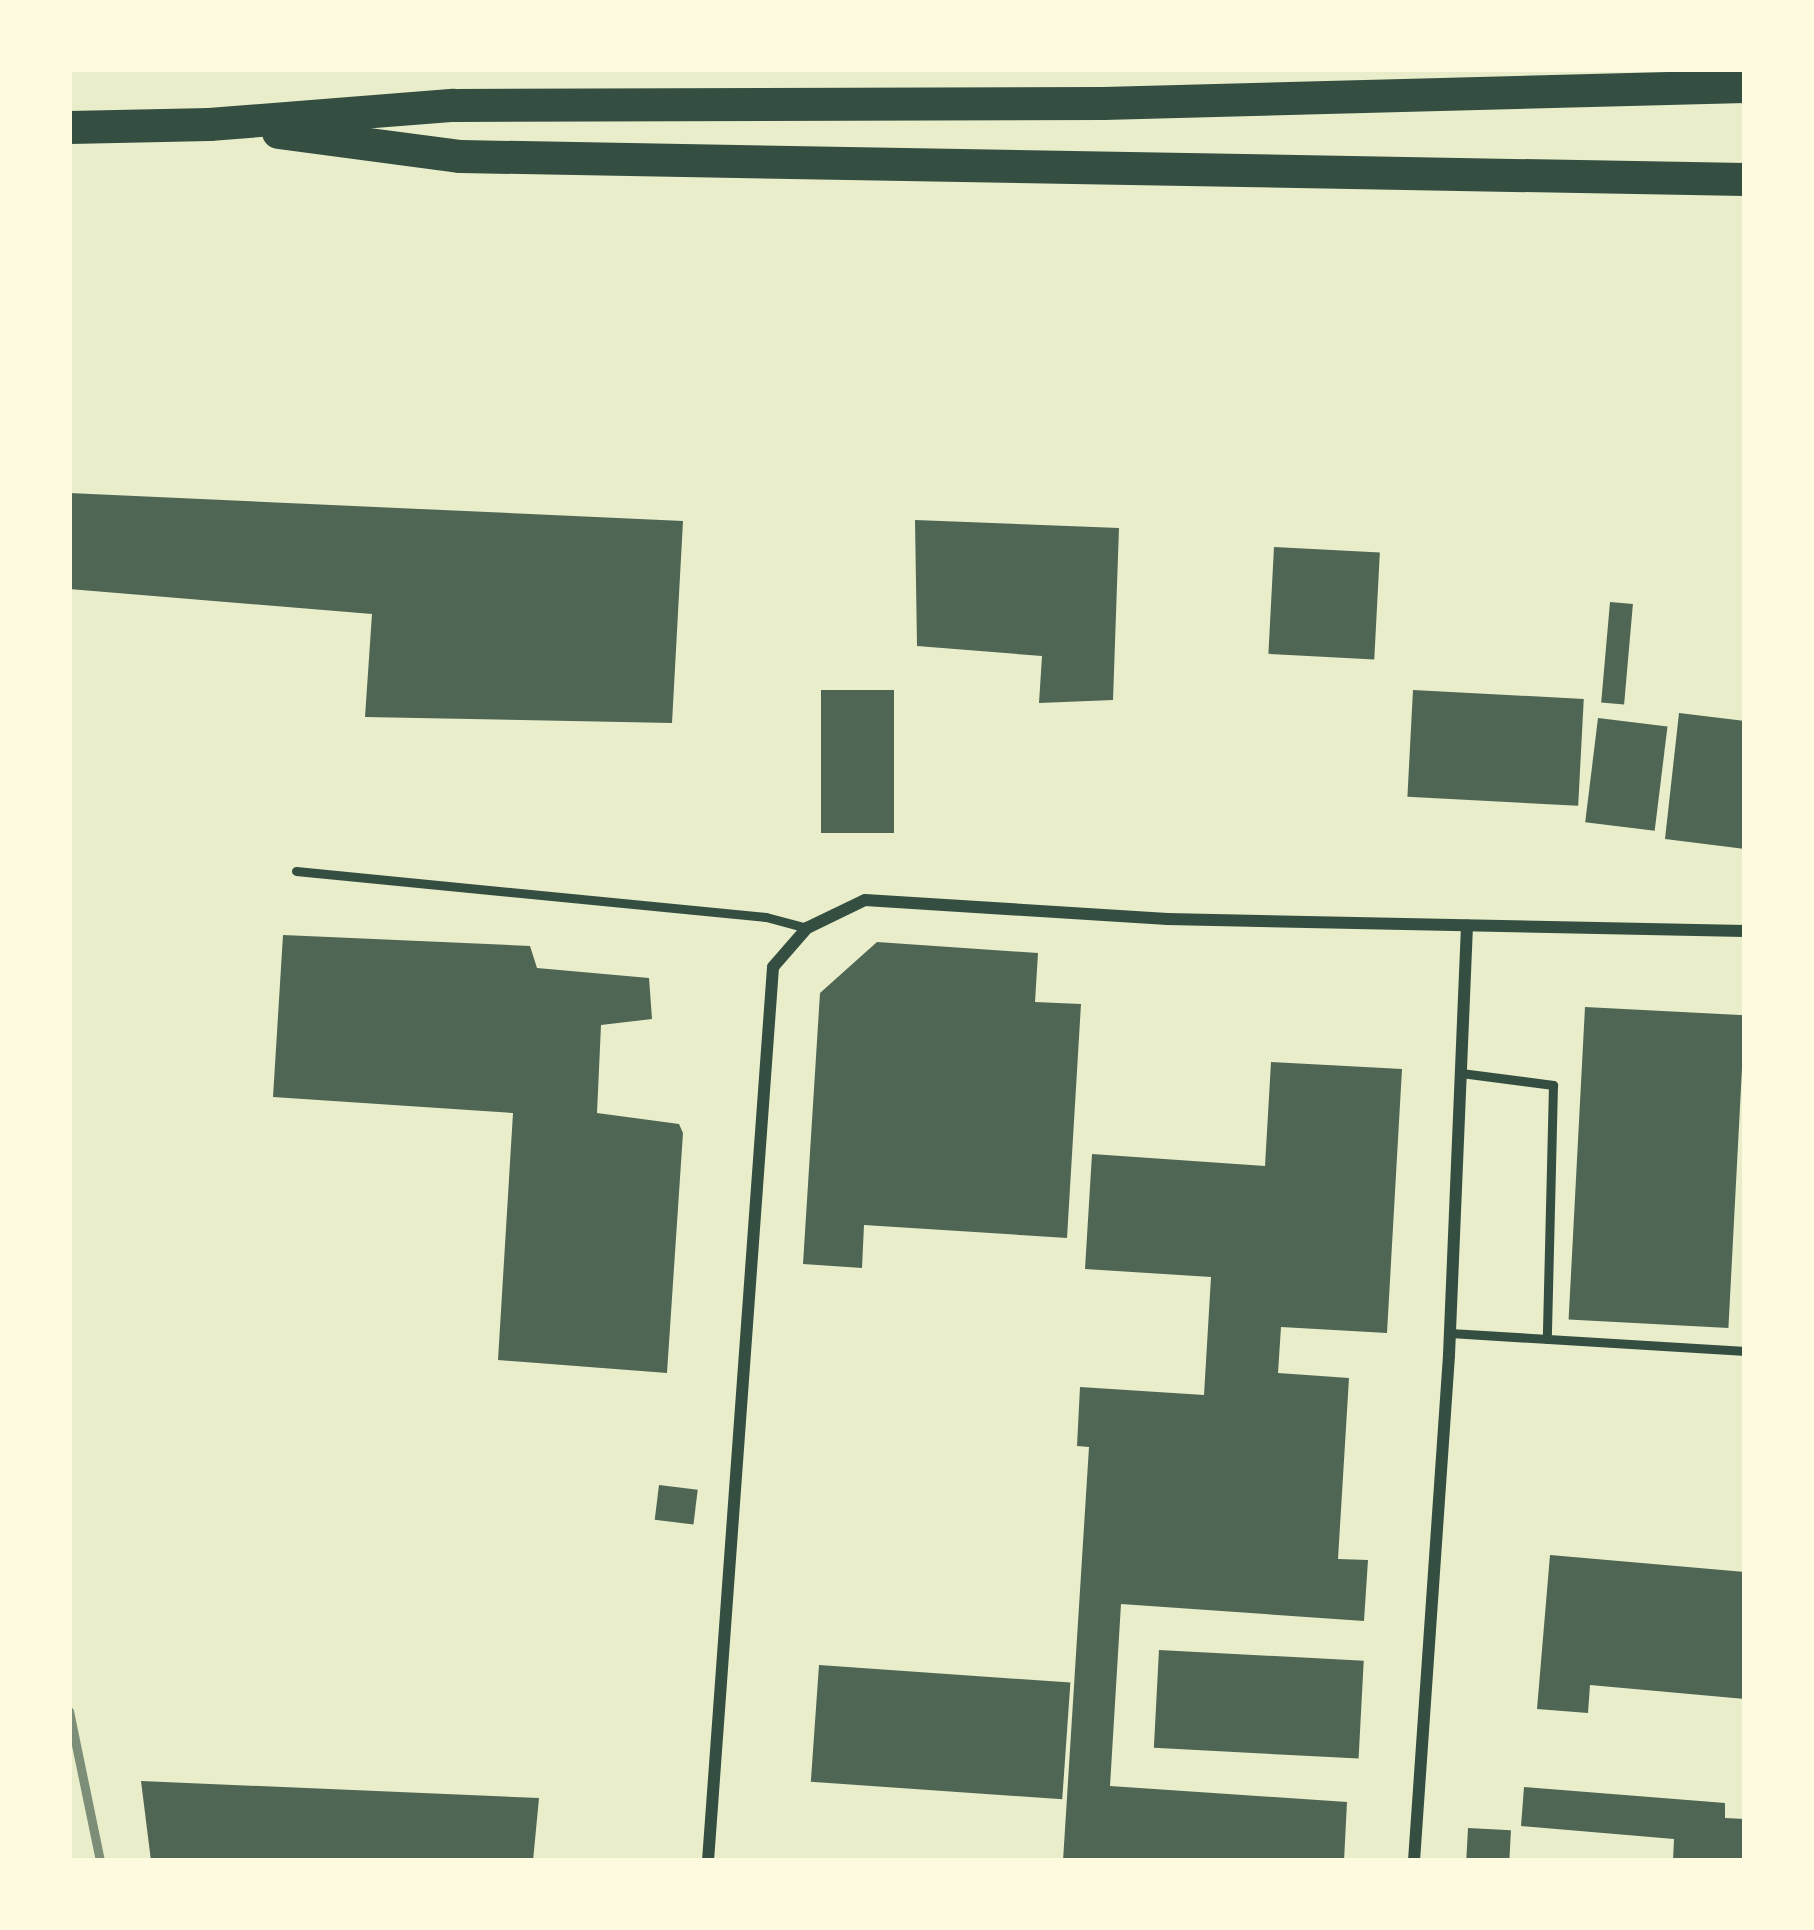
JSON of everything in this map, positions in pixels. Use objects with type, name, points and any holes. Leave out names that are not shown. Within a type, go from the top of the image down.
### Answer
[{"type":"highway","points":[[69,127],[209,124],[453,105],[1103,104],[1745,86]]},
{"type":"highway","points":[[209,124],[460,156],[1745,178]]},
{"type":"street","points":[[708,1861],[773,968],[807,928],[866,899],[1168,919],[1745,931]]},
{"type":"street","points":[[1414,1861],[1450,1334],[1467,925]]},
{"type":"lane","points":[[296,871],[766,917],[807,928]]},
{"type":"lane","points":[[1461,1073],[1553,1085],[1547,1339]]},
{"type":"lane","points":[[1450,1334],[1745,1351]]},
{"type":"building","points":[[69,493],[683,521],[672,723],[365,717],[372,614],[69,589]]},
{"type":"building","points":[[915,520],[1119,528],[1113,700],[1039,703],[1042,656],[917,646]]},
{"type":"building","points":[[1274,547],[1380,553],[1374,659],[1268,654]]},
{"type":"building","points":[[1610,602],[1633,604],[1624,705],[1601,703]]},
{"type":"building","points":[[821,690],[894,690],[894,833],[821,833]]},
{"type":"building","points":[[1413,690],[1584,699],[1578,806],[1407,797]]},
{"type":"building","points":[[1679,713],[1745,721],[1745,849],[1665,839]]},
{"type":"building","points":[[1598,718],[1667,727],[1655,831],[1585,822]]},
{"type":"building","points":[[283,935],[530,946],[537,968],[649,978],[652,1019],[601,1025],[597,1113],[679,1124],[683,1133],[667,1373],[498,1360],[513,1113],[273,1097]]},
{"type":"building","points":[[877,942],[1038,953],[1035,1002],[1081,1004],[1067,1238],[864,1225],[862,1268],[803,1264],[820,993]]},
{"type":"building","points":[[1585,1007],[1745,1015],[1728,1328],[1569,1320]]},
{"type":"building","points":[[1271,1062],[1402,1069],[1387,1333],[1281,1327],[1278,1373],[1349,1378],[1338,1559],[1368,1560],[1364,1621],[1121,1604],[1110,1786],[1347,1802],[1344,1861],[1063,1861],[1089,1447],[1077,1446],[1080,1387],[1204,1395],[1211,1277],[1085,1269],[1092,1154],[1265,1166]]},
{"type":"building","points":[[659,1485],[698,1490],[693,1524],[655,1520]]},
{"type":"building","points":[[1550,1555],[1745,1572],[1745,1699],[1590,1685],[1588,1713],[1537,1709]]},
{"type":"building","points":[[1159,1650],[1364,1661],[1359,1759],[1154,1748]]},
{"type":"building","points":[[819,1665],[1070,1683],[1062,1799],[811,1782]]},
{"type":"building","points":[[141,1781],[539,1798],[533,1861],[151,1861]]},
{"type":"building","points":[[1524,1787],[1725,1803],[1725,1818],[1745,1819],[1745,1861],[1673,1861],[1674,1839],[1521,1826]]},
{"type":"building","points":[[1468,1828],[1511,1830],[1509,1861],[1466,1861]]},
{"type":"railway","points":[[69,1711],[100,1861]]}]
